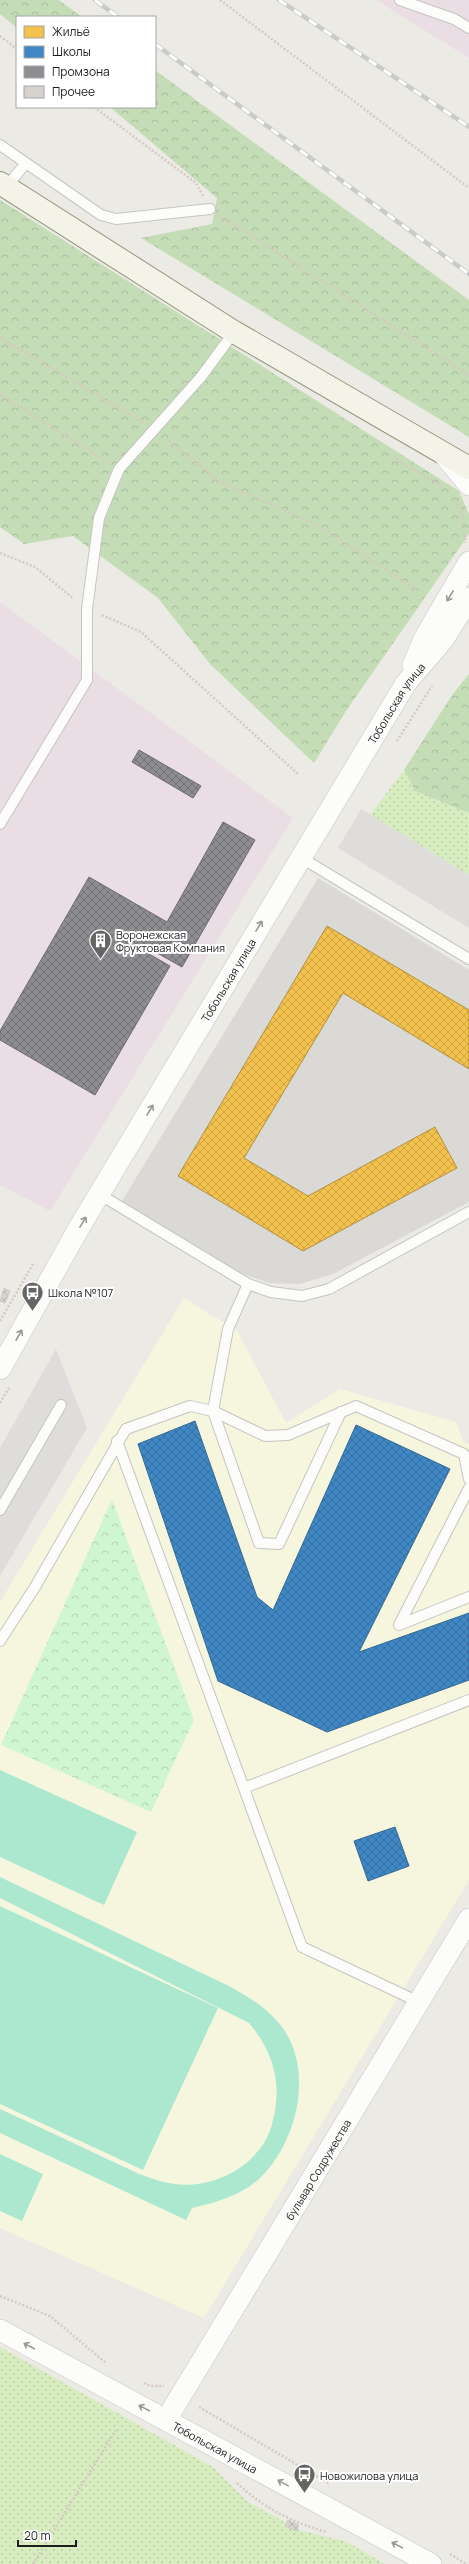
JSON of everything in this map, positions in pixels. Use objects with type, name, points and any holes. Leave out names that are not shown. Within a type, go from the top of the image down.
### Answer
[{"type":"street","points":[[3,185],[234,332],[469,468]]},
{"type":"street","points":[[442,452],[460,489]]},
{"type":"street","points":[[406,683],[425,637],[467,554]]},
{"type":"street","name":"Тобольская улица","points":[[0,1369],[99,1194],[300,857],[406,683],[443,640],[469,598]]},
{"type":"street","name":"бульвар Содружества","points":[[166,2420],[421,2003],[469,1919]]},
{"type":"street","name":"Тобольская улица","points":[[0,2330],[431,2564]]},
{"type":"lane","points":[[400,0],[454,19],[469,28]]},
{"type":"lane","points":[[0,145],[101,215],[116,218],[210,209]]},
{"type":"lane","points":[[3,185],[26,163]]},
{"type":"lane","points":[[0,824],[87,680],[87,609],[99,518],[119,469],[201,376],[234,332]]},
{"type":"lane","points":[[300,857],[469,959]]},
{"type":"lane","points":[[99,1194],[248,1284],[271,1292],[302,1296],[329,1289],[469,1212]]},
{"type":"lane","points":[[248,1284],[228,1329],[213,1412],[259,1542],[279,1544],[341,1412]]},
{"type":"lane","points":[[0,1510],[61,1405]]},
{"type":"lane","points":[[0,1641],[34,1587],[117,1441],[126,1429],[190,1406],[213,1412],[265,1436],[288,1435],[356,1406],[464,1454],[469,1479]]},
{"type":"lane","points":[[117,1441],[302,1947],[421,2003]]},
{"type":"lane","points":[[469,1488],[399,1625],[469,1597]]},
{"type":"lane","points":[[244,1788],[469,1700]]},
{"type":"path","points":[[220,0],[469,188]]},
{"type":"path","points":[[0,36],[16,48]]},
{"type":"path","points":[[95,108],[196,183],[210,209],[469,375]]},
{"type":"path","points":[[0,338],[154,428],[220,482],[316,524],[418,590]]},
{"type":"path","points":[[0,394],[119,469]]},
{"type":"path","points":[[393,457],[445,489]]},
{"type":"path","points":[[460,489],[461,512],[466,531],[467,554]]},
{"type":"path","points":[[0,553],[35,567],[87,609],[141,632],[298,774]]},
{"type":"path","points":[[0,1321],[35,1262]]},
{"type":"path","points":[[0,2296],[50,2316],[107,2364]]},
{"type":"path","points":[[138,2380],[150,2386],[164,2386]]},
{"type":"path","points":[[33,2564],[117,2428]]},
{"type":"shaded area","points":[[376,0],[469,0],[469,58]]},
{"type":"shaded area","points":[[0,602],[293,818],[50,1211],[0,1185]]},
{"type":"shaded area","points":[[361,809],[469,875],[469,928],[338,848]]},
{"type":"shaded area","points":[[318,878],[469,970],[469,1202],[333,1274],[300,1284],[269,1283],[240,1273],[122,1201]]},
{"type":"shaded area","points":[[184,1298],[237,1331],[286,1423],[340,1389],[456,1422],[463,1441],[469,1444],[469,1880],[204,2318],[0,2228],[0,1602]]},
{"type":"shaded area","points":[[56,1349],[87,1428],[0,1576],[0,1448]]},
{"type":"green space","points":[[0,0],[59,0],[81,16],[16,16],[16,27],[0,14]]},
{"type":"green space","points":[[156,71],[469,300],[469,437],[141,238],[212,224],[217,198],[111,108],[156,108]]},
{"type":"green space","points":[[0,200],[459,491],[469,514],[469,534],[346,711],[314,763],[210,664],[158,598],[73,536],[24,544],[0,527]]},
{"type":"green space","points":[[469,674],[469,813],[415,791],[404,770],[452,695]]},
{"type":"green space","points":[[404,770],[415,791],[469,813],[469,875],[370,815]]},
{"type":"green space","points":[[112,1499],[194,1720],[151,1812],[1,1745]]},
{"type":"green space","points":[[0,1770],[137,1832],[104,1905],[0,1857]]},
{"type":"green space","points":[[0,1877],[231,1987],[261,2006],[277,2021],[289,2038],[296,2058],[299,2079],[298,2101],[293,2122],[285,2143],[274,2161],[254,2183],[246,2189],[228,2197],[210,2204],[192,2208],[186,2220],[0,2133],[0,2109],[148,2177],[184,2185],[210,2182],[234,2172],[256,2153],[268,2136],[272,2124],[277,2096],[274,2070],[270,2058],[258,2034],[249,2023],[0,1898]]},
{"type":"green space","points":[[0,1906],[218,2008],[143,2170],[0,2104]]},
{"type":"green space","points":[[0,2154],[43,2174],[22,2221],[0,2211]]},
{"type":"green space","points":[[0,2347],[213,2467],[248,2502],[302,2531],[345,2541],[385,2564],[0,2564]]},
{"type":"building: Жильё","points":[[327,926],[469,1010],[469,1069],[343,993],[244,1158],[308,1196],[435,1127],[457,1168],[303,1251],[178,1176]]},
{"type":"building: Школы","points":[[195,1421],[257,1597],[273,1610],[356,1425],[450,1469],[359,1652],[469,1613],[469,1680],[327,1732],[218,1681],[138,1444]]},
{"type":"building: Школы","points":[[395,1827],[409,1866],[368,1881],[354,1841]]},
{"type":"building: Промзона","points":[[139,750],[201,786],[193,798],[132,762]]},
{"type":"building: Промзона","name":"Воронежская Фруктовая Компания","points":[[223,822],[255,840],[182,967],[152,950],[149,954],[170,966],[95,1095],[0,1040],[0,1031],[89,877],[167,922]]},
{"type":"building: Прочее","points":[[4,1288],[10,1291],[5,1303],[0,1301]]},
{"type":"building: Прочее","points":[[288,2520],[299,2525],[296,2531],[285,2526]]},
{"type":"railway","points":[[95,0],[117,16]]},
{"type":"railway","points":[[279,0],[469,127]]},
{"type":"railway","points":[[156,45],[469,274]]},
{"type":"place","name":"Воронежская Фруктовая Компания","points":[[100,960]]},
{"type":"place","name":"Школа №107","points":[[32,1312]]},
{"type":"place","name":"Новожилова улица","points":[[305,2494]]}]
